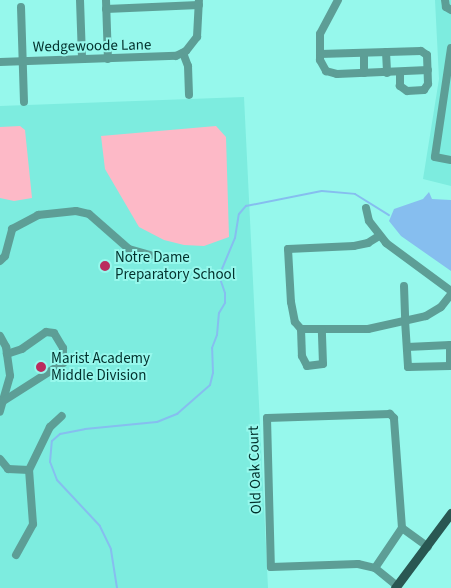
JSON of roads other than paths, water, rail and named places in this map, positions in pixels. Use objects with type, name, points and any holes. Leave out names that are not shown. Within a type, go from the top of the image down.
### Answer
[{"type":"main road","points":[[396,587],[428,547],[451,513]]},
{"type":"street","points":[[80,0],[82,58]]},
{"type":"street","points":[[106,0],[108,59]]},
{"type":"street","points":[[338,0],[322,26],[320,54],[322,66],[331,73],[387,73],[428,70]]},
{"type":"street","points":[[445,0],[446,7],[451,10]]},
{"type":"street","points":[[106,9],[153,4],[199,3],[198,36],[183,53],[188,66],[189,95]]},
{"type":"street","points":[[21,7],[24,102]]},
{"type":"street","points":[[451,48],[435,157],[451,160]]},
{"type":"street","points":[[386,52],[387,73]]},
{"type":"street","points":[[320,54],[423,52],[427,55],[428,86],[422,90],[407,91],[400,86],[400,72]]},
{"type":"street","name":"Wedgewoode Lane","points":[[0,62],[82,58],[166,58],[183,53]]},
{"type":"street","points":[[364,53],[364,73]]},
{"type":"street","points":[[301,329],[368,329],[426,316],[441,307],[451,292],[379,236],[369,221],[366,208]]},
{"type":"street","points":[[0,262],[5,256],[12,230],[38,215],[76,211],[89,214],[124,247],[150,255]]},
{"type":"street","points":[[322,330],[323,364],[307,366],[302,356],[301,329],[295,322],[291,302],[288,249],[354,246],[368,243],[379,236]]},
{"type":"street","points":[[404,286],[405,320],[408,367],[450,366],[450,345],[407,347]]},
{"type":"street","points":[[5,400],[63,363],[63,348],[54,333],[46,332],[22,350],[7,354]]},
{"type":"street","points":[[0,336],[7,354],[10,376],[5,400],[0,412]]},
{"type":"street","name":"Old Oak Court","points":[[375,568],[358,564],[271,567],[267,418],[390,414],[394,418],[402,528]]},
{"type":"street","points":[[16,555],[33,524],[29,470],[50,427],[62,416]]},
{"type":"street","points":[[0,460],[8,469],[29,470]]},
{"type":"street","points":[[396,587],[375,568],[402,528],[428,547]]},
{"type":"water","points":[[429,192],[432,199],[451,200],[451,271],[401,236],[389,221],[394,209],[423,199]]},
{"type":"waterway","points":[[117,588],[111,549],[100,526],[57,480],[50,462],[52,441],[60,434],[85,429],[157,422],[177,414],[210,385],[213,373],[212,348],[217,335],[219,313],[225,303],[225,293],[219,276],[235,238],[239,214],[246,206],[322,191],[355,194],[389,215]]},
{"type":"place","name":"Notre Dame Preparatory School","points":[[105,266]]},
{"type":"place","name":"Marist Academy Middle Division","points":[[41,367]]}]
